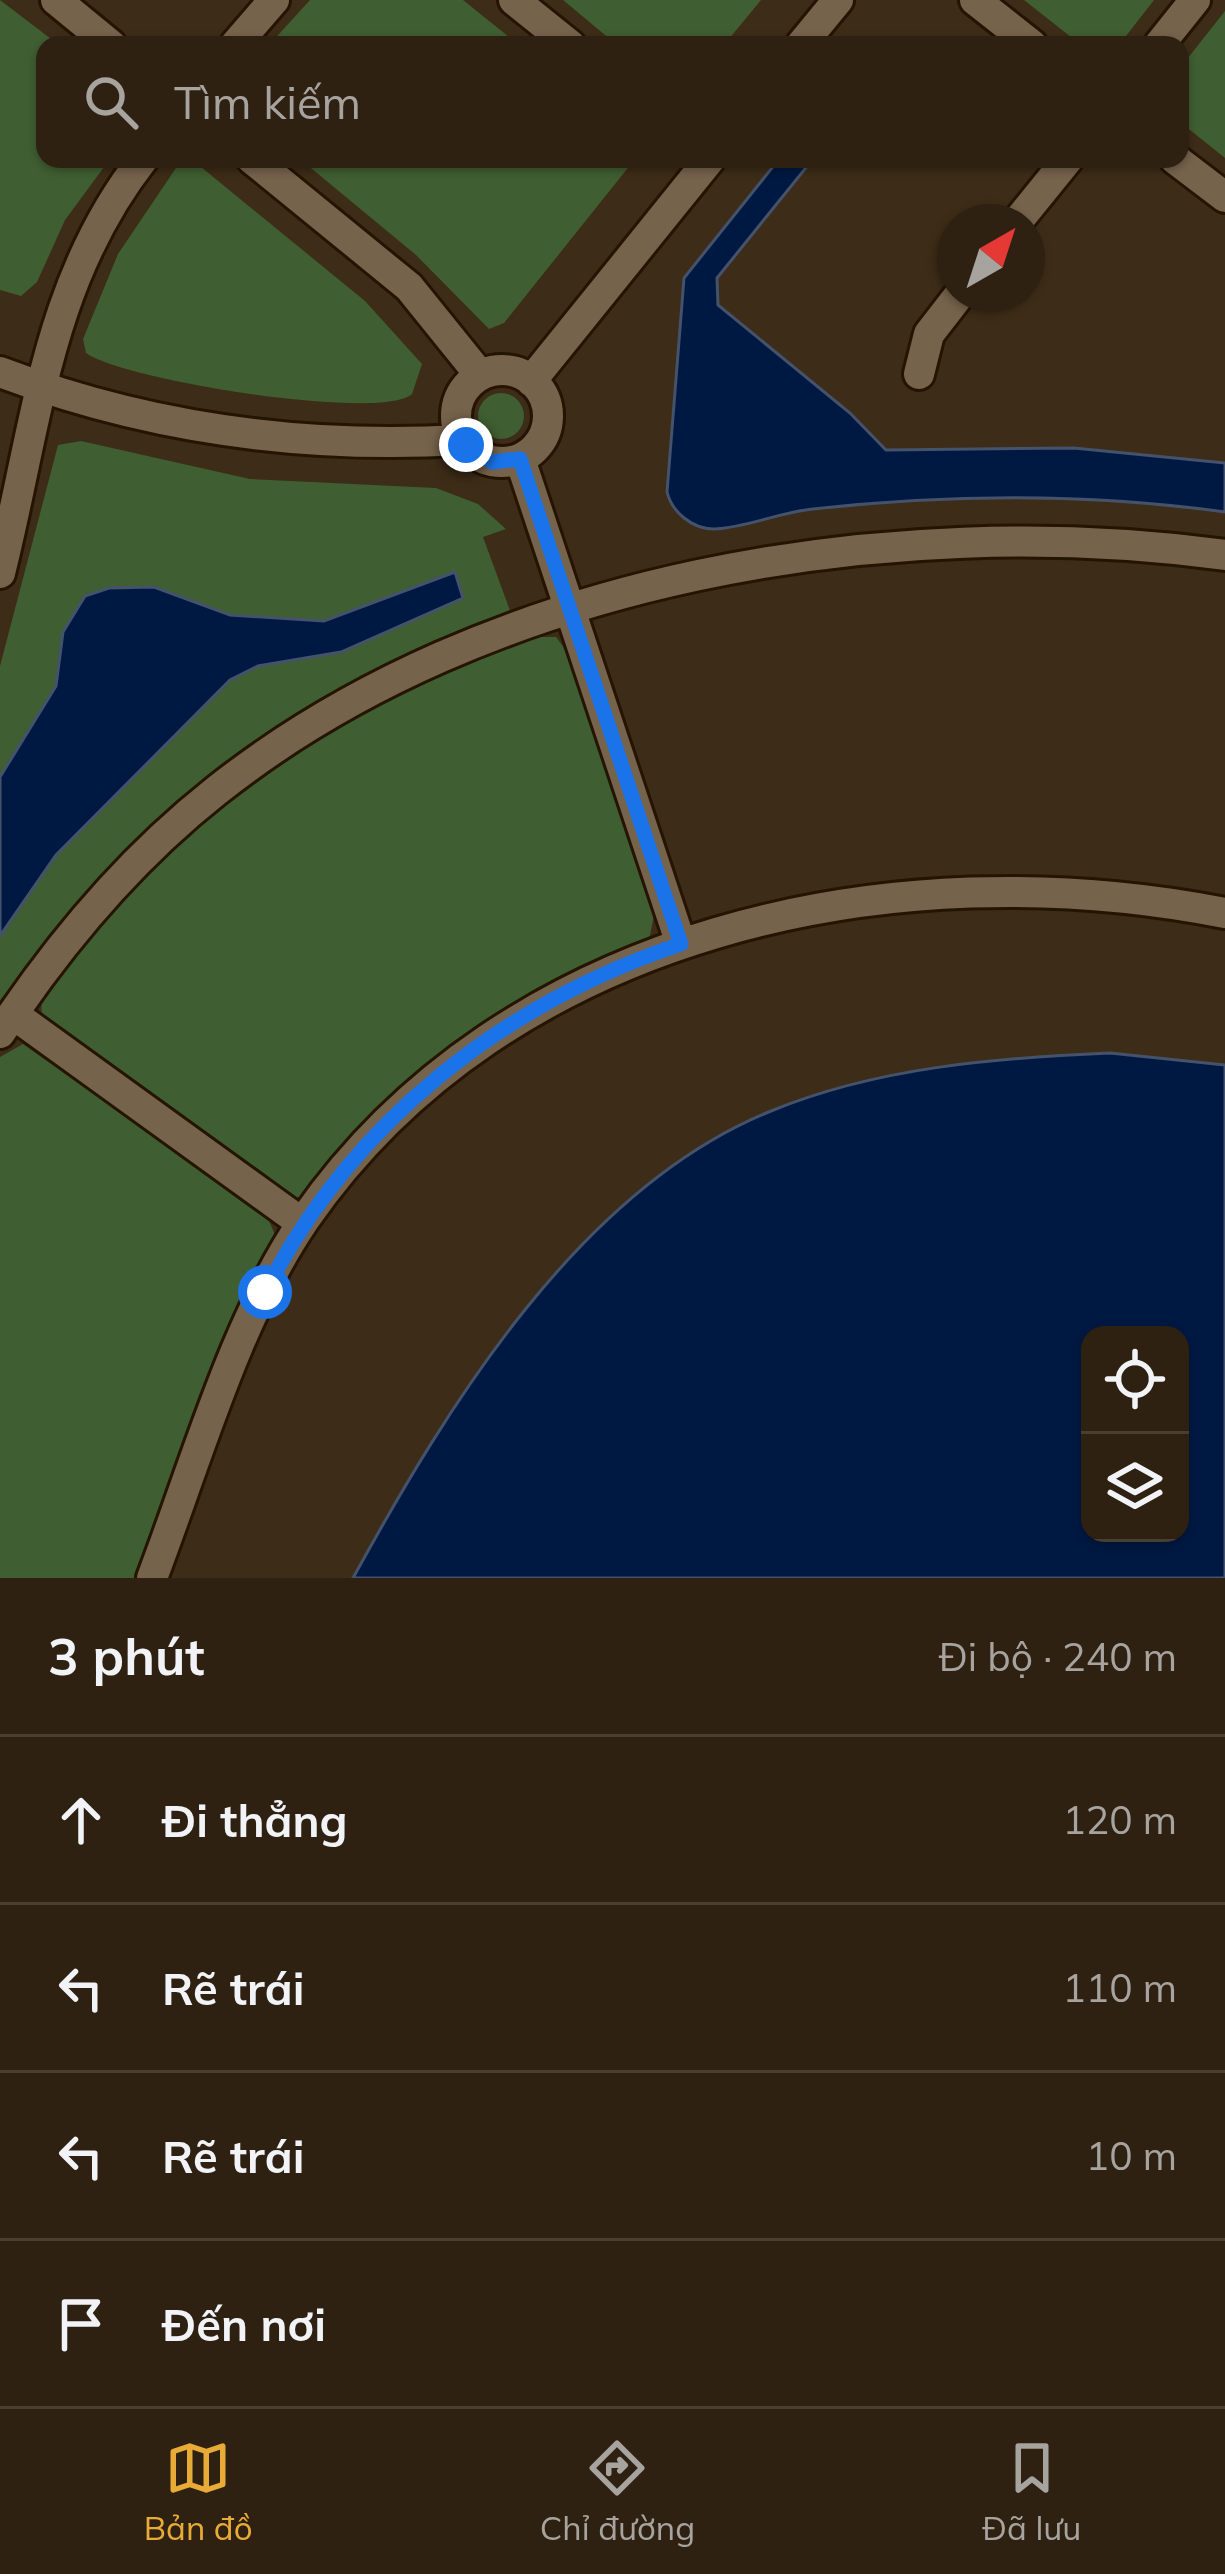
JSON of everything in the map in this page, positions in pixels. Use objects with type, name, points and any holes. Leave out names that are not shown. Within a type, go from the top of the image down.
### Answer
[{"type":"street","points":[[56,0],[100,36]]},
{"type":"street","points":[[243,36],[274,0]]},
{"type":"street","points":[[514,0],[559,36]]},
{"type":"street","points":[[808,36],[838,0]]},
{"type":"street","points":[[975,0],[1021,36]]},
{"type":"street","points":[[1166,36],[1195,0]]},
{"type":"street","points":[[0,573],[73,274],[99,221],[137,168]]},
{"type":"street","points":[[263,168],[409,287],[480,375]]},
{"type":"street","points":[[531,381],[703,168]]},
{"type":"street","points":[[1032,204],[1061,168]]},
{"type":"street","points":[[1187,168],[1225,197]]},
{"type":"street","points":[[920,374],[929,334],[946,312]]},
{"type":"street","points":[[0,372],[42,388],[183,425],[327,443],[462,440],[492,462],[520,459],[538,446],[548,423],[547,404],[531,381],[505,370],[480,375],[457,404],[462,440]]},
{"type":"street","points":[[520,459],[681,944]]},
{"type":"street","points":[[302,1223],[6,1024],[113,886],[250,765],[393,681],[571,612],[724,571],[903,545],[1053,540],[1225,555]]},
{"type":"street","points":[[152,1578],[249,1325],[302,1223],[386,1123],[477,1045],[571,988],[681,944],[817,910],[954,892],[1092,893],[1225,914]]},
{"type":"green space","points":[[0,0],[47,36],[36,36],[36,168],[103,168],[65,220],[37,282],[21,296],[0,290]]},
{"type":"green space","points":[[310,0],[463,0],[508,36],[277,36]]},
{"type":"green space","points":[[563,0],[761,0],[731,36],[606,36]]},
{"type":"green space","points":[[1024,0],[1154,0],[1126,36],[1070,36]]},
{"type":"green space","points":[[1225,11],[1225,158],[1189,129],[1189,57]]},
{"type":"green space","points":[[176,168],[202,168],[365,301],[422,364],[412,394],[391,401],[305,400],[197,385],[109,364],[86,353],[83,339],[118,254]]},
{"type":"green space","points":[[311,168],[628,168],[504,323],[489,329],[416,255]]},
{"type":"green space","points":[[501,393],[517,400],[524,416],[517,432],[501,439],[485,432],[478,416],[485,400]]},
{"type":"green space","points":[[81,441],[250,479],[436,488],[478,504],[506,529],[483,537],[512,616],[342,693],[248,749],[131,851],[59,930],[0,1007],[0,666],[58,445]]},
{"type":"green space","points":[[535,637],[556,637],[568,653],[655,911],[649,940],[555,982],[472,1033],[400,1092],[300,1197],[293,1198],[43,1019],[43,997],[60,967],[130,888],[232,796],[346,723],[407,691]]},
{"type":"green space","points":[[23,1044],[267,1216],[276,1237],[139,1578],[0,1578],[0,1057]]},
{"type":"water","points":[[772,168],[806,168],[717,278],[718,305],[850,413],[886,450],[1074,448],[1225,463],[1225,512],[1122,501],[916,500],[813,509],[714,529],[698,526],[673,506],[667,492],[684,278]]},
{"type":"water","points":[[455,572],[463,598],[341,652],[258,666],[230,680],[56,855],[0,936],[0,777],[56,686],[63,632],[85,596],[109,588],[154,587],[230,615],[324,621]]},
{"type":"water","points":[[1110,1053],[1225,1065],[1225,1578],[353,1578],[432,1443],[526,1308],[638,1192],[702,1146],[771,1111],[853,1084],[981,1062]]},
{"type":"route","points":[[265,1292],[302,1223],[325,1192],[361,1149],[428,1084],[529,1011],[609,971],[681,944],[520,459],[492,462],[466,445]]}]
